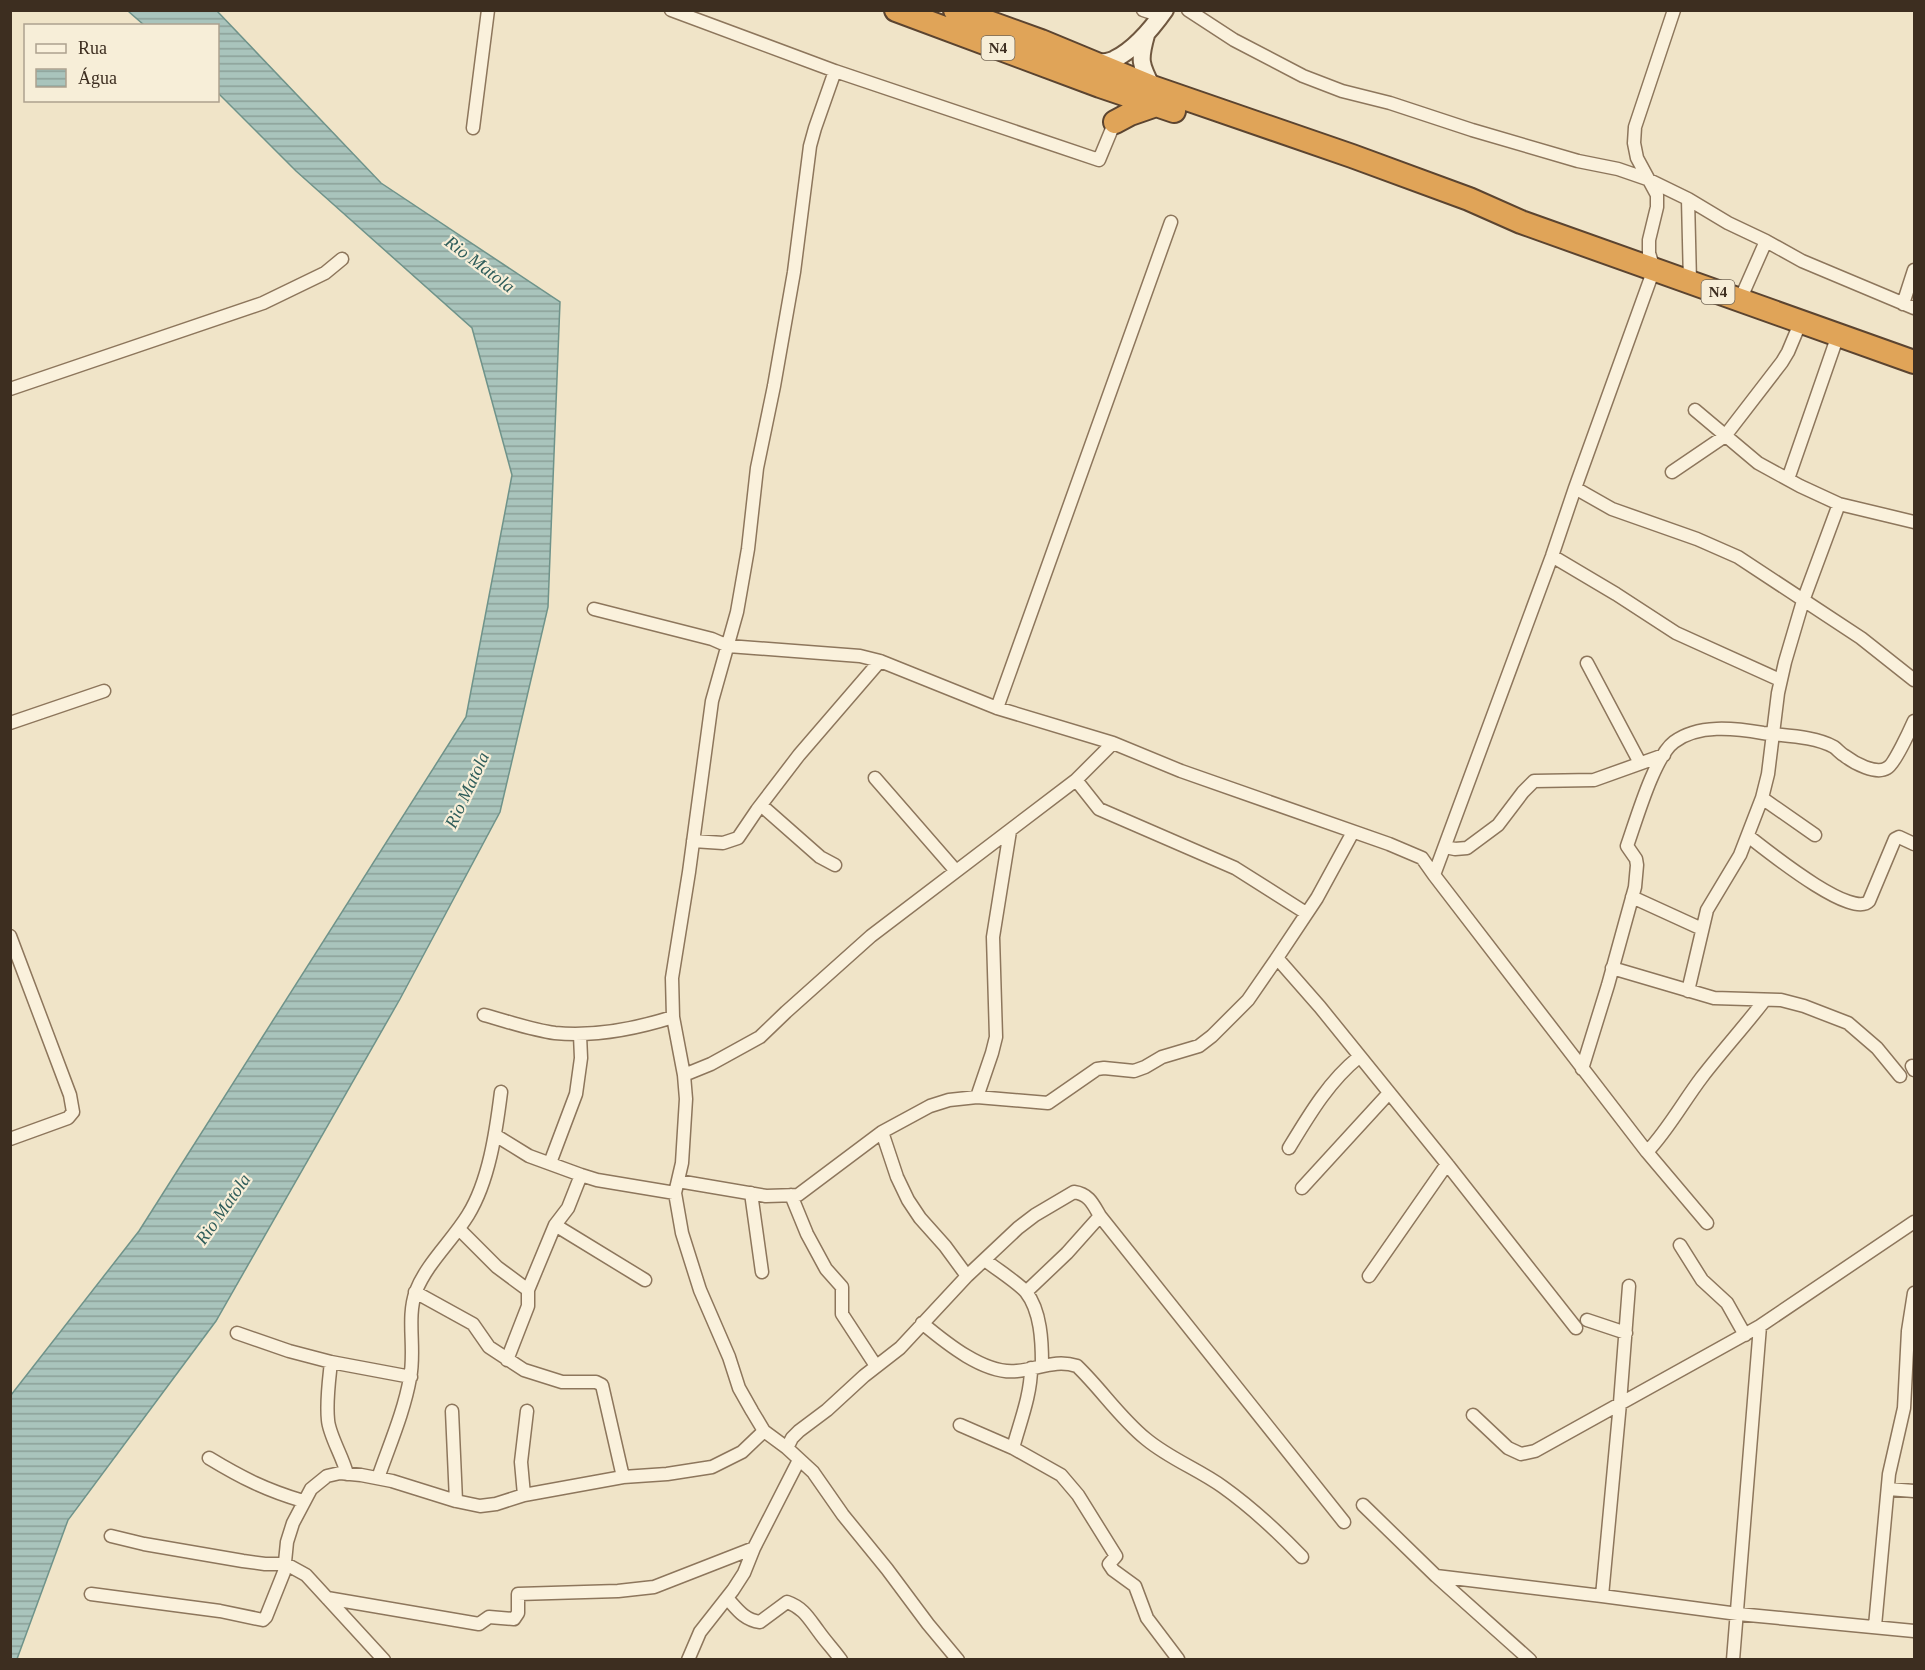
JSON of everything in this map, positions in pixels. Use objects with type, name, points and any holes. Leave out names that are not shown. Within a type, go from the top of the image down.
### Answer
[{"type":"highway","name":"N4","points":[[896,10],[1100,86],[1141,91]]},
{"type":"highway","name":"N4","points":[[955,10],[1041,41],[1096,64],[1141,91],[1465,210],[1521,222],[1914,362]]},
{"type":"highway","points":[[1100,86],[1107,100],[1114,125],[1130,114],[1141,91]]},
{"type":"street","points":[[473,128],[488,10]]},
{"type":"street","points":[[672,10],[835,71],[1099,160],[1114,125],[1141,91],[1142,50],[1146,35]]},
{"type":"street","points":[[1096,64],[1115,59],[1146,35],[1163,13],[1143,10]]},
{"type":"street","points":[[1188,10],[1234,40],[1303,76],[1342,91],[1390,103],[1578,161],[1618,169],[1647,179],[1802,261],[1909,306],[1914,270]]},
{"type":"street","points":[[1434,875],[1552,556],[1654,269],[1649,253],[1649,240],[1658,207],[1657,195],[1637,158],[1634,144],[1635,127],[1674,10]]},
{"type":"street","points":[[835,71],[810,146],[794,272],[757,468],[748,549],[728,646],[712,700],[672,978],[673,1017],[684,1075],[686,1100],[682,1163],[676,1187],[682,1233],[700,1290],[729,1357],[739,1388],[765,1431],[788,1448],[813,1472],[843,1515],[958,1659]]},
{"type":"street","points":[[1688,199],[1690,282]]},
{"type":"street","points":[[997,708],[1171,222]]},
{"type":"street","points":[[1740,300],[1767,241]]},
{"type":"street","points":[[10,389],[263,303],[325,273],[342,259]]},
{"type":"street","points":[[1672,472],[1725,436],[1782,362],[1801,321]]},
{"type":"street","points":[[1788,478],[1838,334]]},
{"type":"street","points":[[1695,410],[1758,464],[1839,504],[1914,522]]},
{"type":"street","points":[[1575,488],[1612,509],[1697,539],[1738,557],[1868,642],[1914,680]]},
{"type":"street","points":[[1688,991],[1707,910],[1740,855],[1762,798],[1768,774],[1780,680],[1803,601],[1839,504]]},
{"type":"street","points":[[1552,556],[1676,633],[1780,680]]},
{"type":"street","points":[[594,609],[712,639],[728,646],[860,656],[880,661],[997,708],[1113,743],[1181,771],[1422,858],[1582,1069],[1647,1152],[1707,1223]]},
{"type":"street","points":[[693,841],[723,843],[738,838],[799,755],[880,661]]},
{"type":"street","points":[[1587,663],[1640,763]]},
{"type":"street","points":[[10,723],[104,691]]},
{"type":"street","points":[[1582,1069],[1632,897],[1637,865],[1636,859],[1627,846],[1651,779],[1671,743],[1697,731],[1733,729],[1788,736],[1825,744],[1835,748],[1846,758],[1880,771],[1890,766],[1914,721]]},
{"type":"street","points":[[684,1075],[711,1064],[760,1037],[871,936],[1076,780],[1113,743]]},
{"type":"street","points":[[1445,847],[1467,848],[1498,825],[1534,781],[1594,780],[1664,755]]},
{"type":"street","points":[[875,778],[956,871]]},
{"type":"street","points":[[1076,780],[1099,809],[1235,868],[1306,913]]},
{"type":"street","points":[[1762,798],[1815,834]]},
{"type":"street","points":[[761,805],[820,857],[835,865]]},
{"type":"street","points":[[977,1097],[996,1037],[993,937],[1010,831]]},
{"type":"street","points":[[495,1136],[529,1156],[597,1180],[766,1196],[798,1195],[882,1132],[930,1106],[949,1100],[977,1097],[1048,1103],[1097,1069],[1134,1071],[1162,1057],[1199,1046],[1248,1000],[1317,898],[1353,832]]},
{"type":"street","points":[[1748,836],[1807,881],[1833,895],[1862,906],[1869,901],[1895,839],[1899,837],[1914,844]]},
{"type":"street","points":[[1632,897],[1702,929]]},
{"type":"street","points":[[10,936],[70,1095],[73,1112],[68,1118],[10,1139]]},
{"type":"street","points":[[1277,958],[1320,1007],[1447,1164],[1576,1328]]},
{"type":"street","points":[[1612,968],[1714,998],[1780,1000],[1804,1006],[1848,1023],[1876,1048],[1900,1076]]},
{"type":"street","points":[[1647,1152],[1660,1138],[1725,1047],[1764,1001]]},
{"type":"street","points":[[484,1015],[553,1032],[580,1035],[605,1034],[673,1017]]},
{"type":"street","points":[[550,1163],[578,1086],[581,1058],[580,1035]]},
{"type":"street","points":[[1289,1148],[1320,1100],[1347,1066],[1359,1057]]},
{"type":"street","points":[[378,1478],[411,1377],[412,1326],[416,1292],[478,1198],[495,1136],[501,1092]]},
{"type":"street","points":[[1302,1188],[1389,1093]]},
{"type":"street","points":[[882,1132],[897,1177],[908,1200],[920,1218],[968,1275]]},
{"type":"street","points":[[1369,1276],[1447,1164]]},
{"type":"street","points":[[507,1360],[528,1306],[528,1290],[555,1225],[568,1208],[581,1175]]},
{"type":"street","points":[[788,1448],[792,1438],[900,1348],[968,1275],[1006,1239],[1035,1215],[1074,1192],[1082,1193],[1088,1197],[1100,1216],[1344,1522]]},
{"type":"street","points":[[751,1193],[762,1272]]},
{"type":"street","points":[[791,1195],[807,1234],[826,1269],[842,1287],[842,1314],[876,1366]]},
{"type":"street","points":[[1026,1292],[1067,1253],[1100,1216]]},
{"type":"street","points":[[1473,1414],[1508,1448],[1521,1454],[1535,1451],[1760,1326],[1914,1222]]},
{"type":"street","points":[[555,1225],[645,1280]]},
{"type":"street","points":[[459,1229],[497,1267],[528,1290]]},
{"type":"street","points":[[1680,1245],[1702,1280],[1726,1303],[1745,1335]]},
{"type":"street","points":[[985,1260],[1026,1292],[1038,1322],[1042,1345],[1013,1448]]},
{"type":"street","points":[[1602,1596],[1629,1286]]},
{"type":"street","points":[[416,1292],[473,1324],[489,1347],[524,1370],[562,1382],[596,1382],[602,1385],[623,1477]]},
{"type":"street","points":[[1875,1626],[1889,1474],[1904,1408],[1908,1331],[1914,1293]]},
{"type":"street","points":[[1587,1320],[1626,1333]]},
{"type":"street","points":[[922,1323],[981,1365],[1015,1372],[1037,1366],[1067,1363],[1077,1366],[1146,1440],[1172,1459],[1222,1487],[1285,1539],[1302,1557]]},
{"type":"street","points":[[1733,1659],[1760,1326]]},
{"type":"street","points":[[237,1333],[330,1362],[411,1377]]},
{"type":"street","points":[[330,1362],[328,1421],[347,1474]]},
{"type":"street","points":[[452,1411],[456,1501]]},
{"type":"street","points":[[524,1495],[521,1462],[526,1411]]},
{"type":"street","points":[[960,1425],[1013,1448],[1061,1476],[1078,1495],[1116,1556],[1109,1564],[1113,1570],[1135,1586],[1147,1618],[1178,1659]]},
{"type":"street","points":[[91,1594],[220,1611],[259,1620],[266,1617],[286,1564],[287,1542],[303,1501],[321,1479],[334,1474],[378,1478],[480,1506],[496,1504],[524,1495],[623,1477],[667,1474],[712,1467],[742,1452],[765,1431]]},
{"type":"street","points":[[209,1458],[251,1483],[303,1501]]},
{"type":"street","points":[[688,1659],[700,1632],[744,1573],[754,1548],[799,1460]]},
{"type":"street","points":[[1888,1489],[1914,1491]]},
{"type":"street","points":[[1363,1504],[1436,1576],[1530,1659]]},
{"type":"street","points":[[111,1536],[154,1546],[234,1559],[266,1564],[286,1564],[306,1575],[384,1659]]},
{"type":"street","points":[[327,1598],[479,1624],[489,1617],[513,1619],[518,1613],[518,1594],[618,1591],[654,1587],[754,1548]]},
{"type":"street","points":[[1436,1576],[1738,1614],[1914,1631]]},
{"type":"street","points":[[727,1598],[745,1618],[760,1622],[787,1602],[795,1605],[806,1612],[818,1632],[841,1659]]},
{"type":"water","name":"Rio Matola","points":[[128,11],[217,11],[381,183],[560,302],[548,607],[500,812],[400,999],[216,1321],[68,1520],[17,1659],[11,1659],[11,1395],[139,1231],[466,717],[512,475],[472,328],[296,171],[219,94],[219,24],[143,24]]}]
